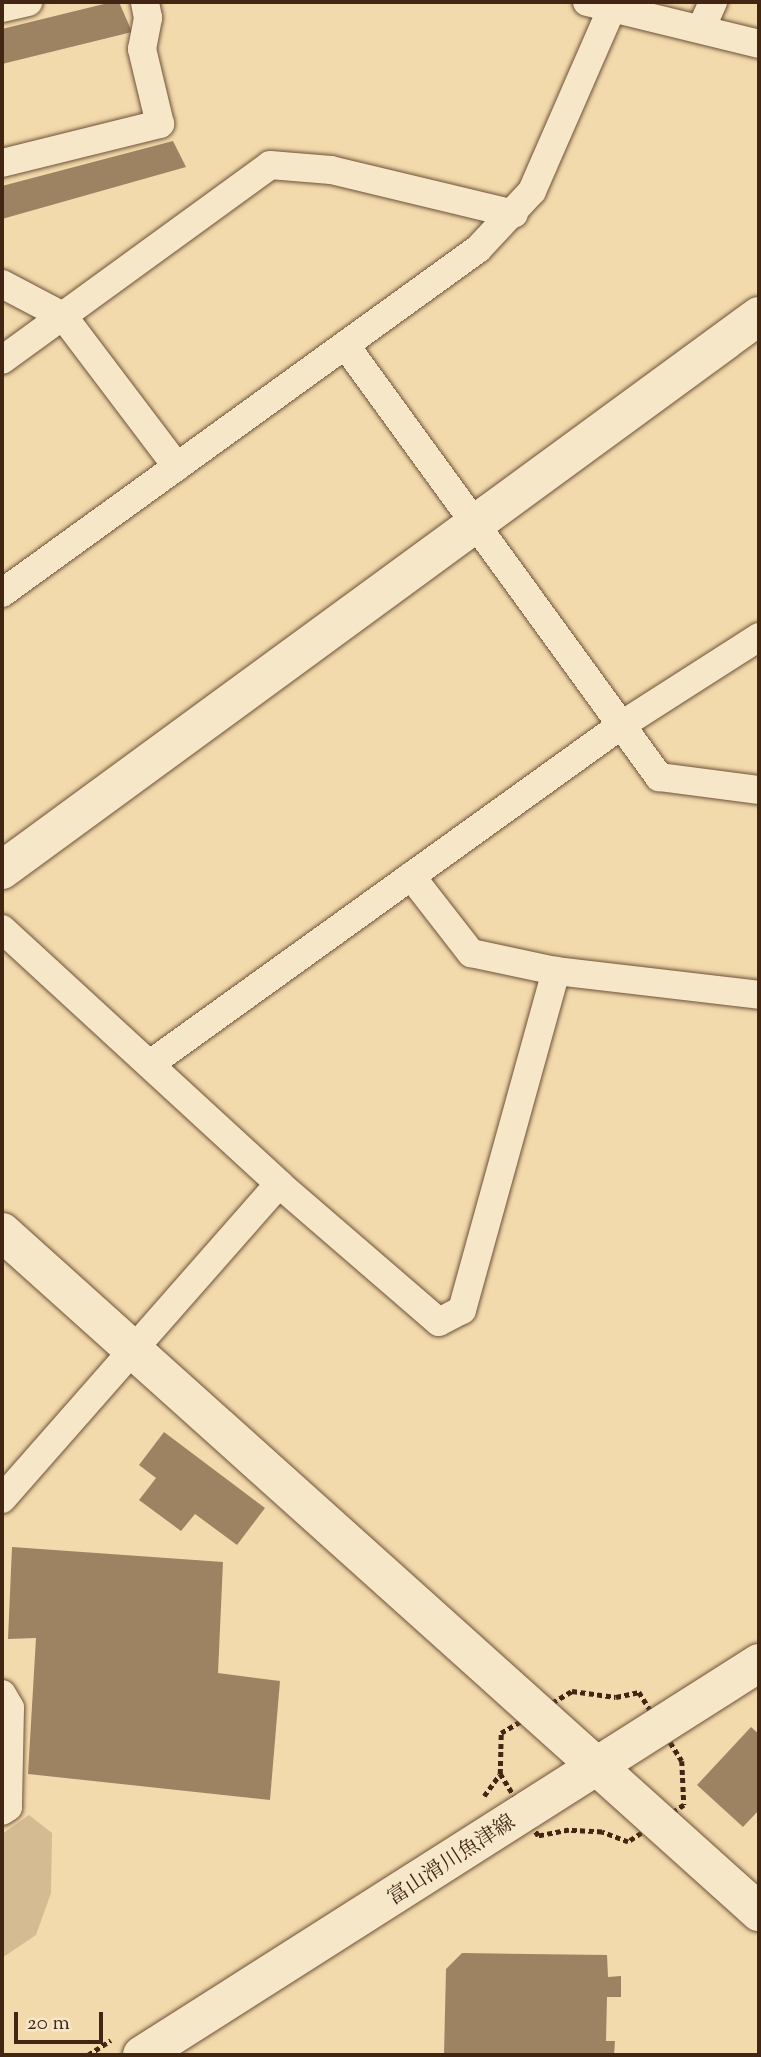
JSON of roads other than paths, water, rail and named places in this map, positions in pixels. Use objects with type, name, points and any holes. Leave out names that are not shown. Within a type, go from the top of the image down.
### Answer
[{"type":"street","points":[[2,8],[28,2]]},
{"type":"street","points":[[2,163],[159,124],[142,49],[148,18],[145,2]]},
{"type":"street","points":[[701,29],[713,2]]},
{"type":"street","points":[[2,593],[478,249],[514,214],[532,191],[600,5],[759,44]]},
{"type":"street","points":[[2,360],[270,165],[331,170],[514,214]]},
{"type":"street","points":[[2,284],[63,316],[177,467]]},
{"type":"street","points":[[2,870],[474,528],[759,316]]},
{"type":"street","points":[[346,346],[474,528],[659,777],[759,790]]},
{"type":"street","points":[[150,1064],[620,726],[759,637]]},
{"type":"street","points":[[411,876],[471,953],[556,971],[759,996]]},
{"type":"street","points":[[2,929],[279,1184],[439,1322],[462,1310],[556,971]]},
{"type":"street","points":[[2,1499],[279,1184]]},
{"type":"street","points":[[2,1232],[759,1912]]},
{"type":"street","name":"富山滑川魚津線","points":[[142,2055],[600,1768],[759,1662]]},
{"type":"street","points":[[2,1694],[10,1708],[8,1807],[2,1811]]}]
